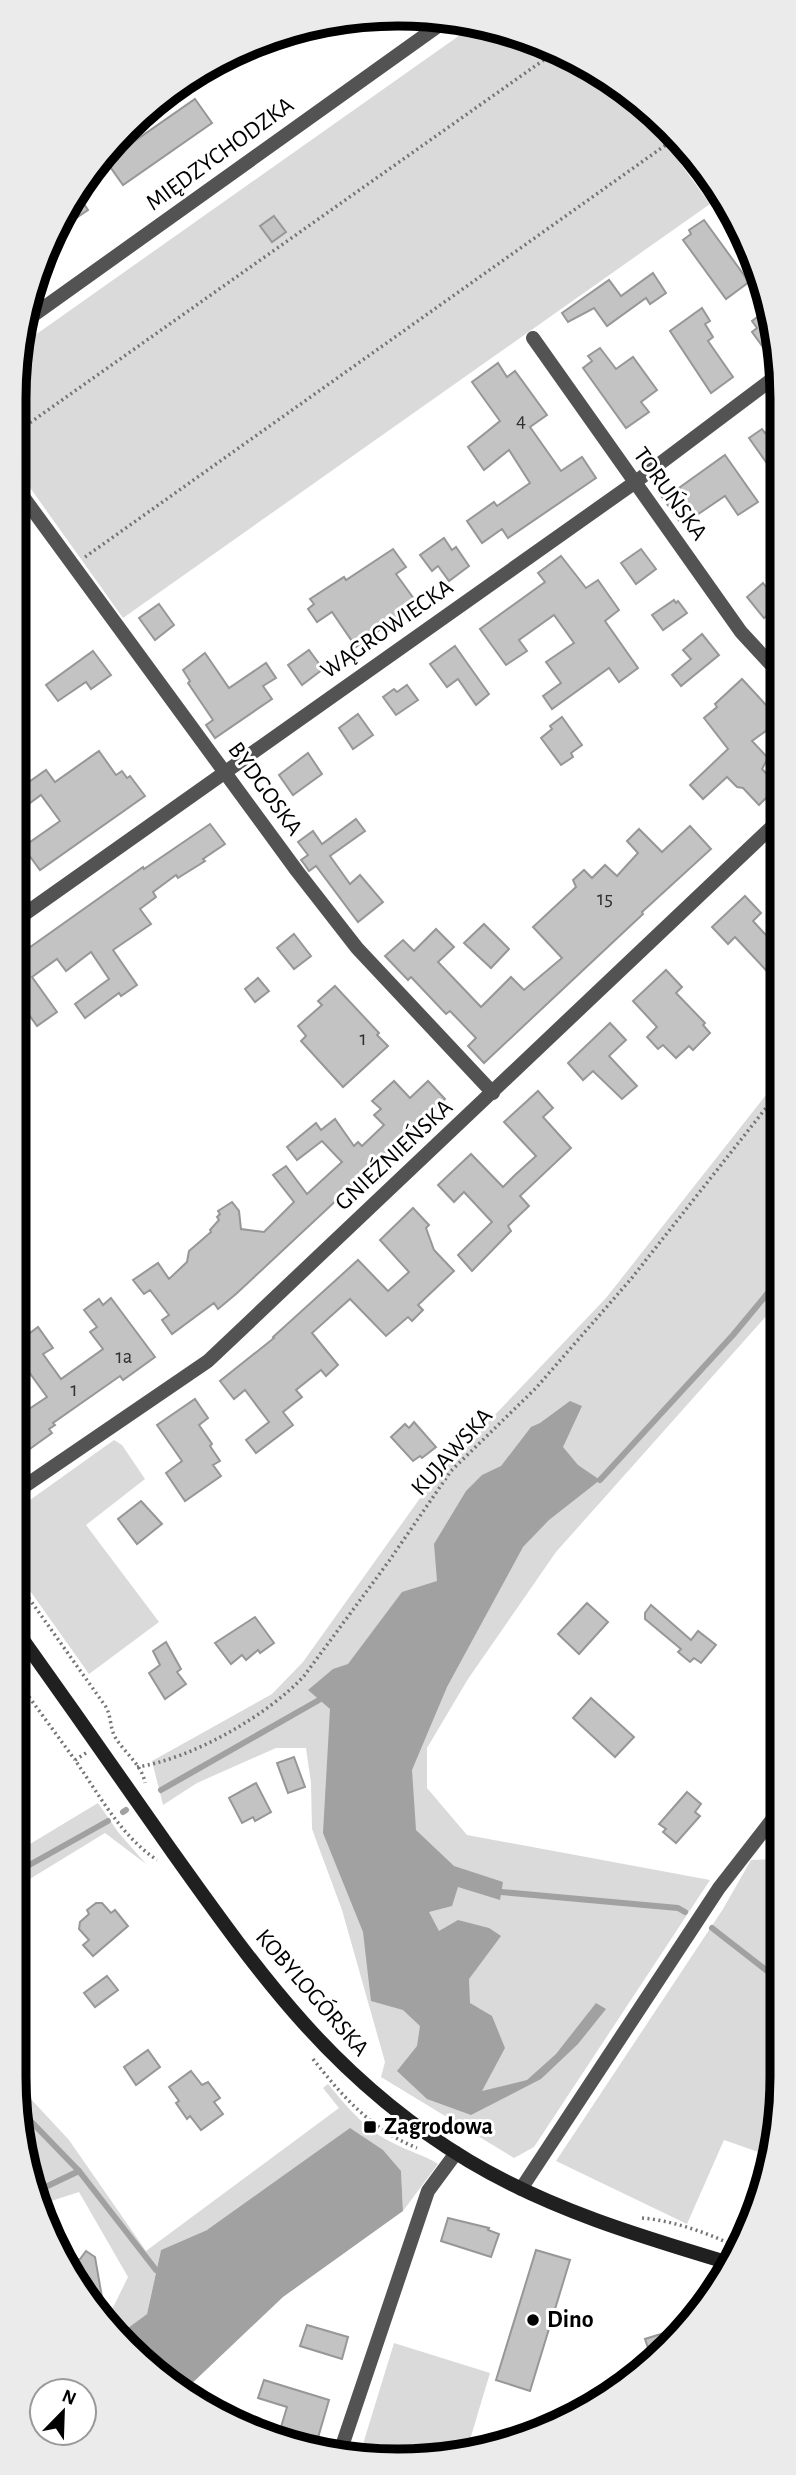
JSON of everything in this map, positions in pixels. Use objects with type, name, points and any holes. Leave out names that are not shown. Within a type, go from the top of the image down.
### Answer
[{"type":"street","name":"MIĘDZYCHODZKA","points":[[36,314],[435,28]]},
{"type":"street","name":"TORUŃSKA","points":[[533,338],[741,632],[770,663]]},
{"type":"street","name":"WĄGROWIECKA","points":[[26,913],[634,483],[769,381]]},
{"type":"street","name":"BYDGOSKA","points":[[26,501],[297,871],[357,948],[493,1093]]},
{"type":"street","name":"GNIEŹNIEŃSKA","points":[[26,1485],[208,1361],[770,829]]},
{"type":"street","name":"KOBYLOGÓRSKA","points":[[26,1644],[232,1937],[318,2041],[382,2100],[452,2158],[605,2224],[721,2261]]},
{"type":"street","points":[[521,2189],[709,1902],[770,1822]]},
{"type":"street","points":[[343,2445],[428,2191],[452,2158]]},
{"type":"path","points":[[26,425],[547,58]]},
{"type":"path","points":[[73,566],[668,143]]},
{"type":"path","name":"KUJAWSKA","points":[[114,1769],[158,1764],[186,1754],[290,1691],[389,1561],[452,1471],[536,1388],[631,1279],[770,1103]]},
{"type":"path","points":[[26,1594],[106,1707],[111,1717],[112,1732],[145,1778],[147,1790]]},
{"type":"path","points":[[26,1693],[125,1832],[143,1851],[164,1867]]},
{"type":"path","points":[[75,1760],[112,1732]]},
{"type":"path","points":[[306,2050],[347,2100],[365,2117],[395,2139],[452,2158]]},
{"type":"path","points":[[638,2217],[663,2220],[730,2243]]},
{"type":"shaded area","points":[[464,32],[540,55],[605,89],[658,132],[710,204],[123,618],[26,482],[26,398],[31,338]]},
{"type":"shaded area","points":[[770,1090],[770,1312],[556,1552],[468,1679],[427,1748],[427,1788],[467,1835],[710,1880],[534,2147],[514,2158],[381,2077],[385,2062],[342,1910],[312,1829],[311,1783],[306,1748],[276,1748],[197,1783],[163,1805],[152,1761],[272,1694],[303,1662],[433,1480],[606,1298]]},
{"type":"shaded area","points":[[570,1401],[582,1406],[563,1447],[578,1465],[600,1480],[549,1520],[523,1547],[447,1687],[412,1770],[416,1830],[454,1866],[503,1882],[500,1900],[458,1887],[452,1906],[429,1912],[439,1931],[458,1920],[489,1928],[501,1936],[469,1979],[470,2003],[492,2016],[505,2048],[482,2091],[527,2080],[556,2054],[596,2003],[606,2009],[578,2044],[541,2079],[471,2115],[427,2099],[397,2071],[417,2046],[420,2026],[403,2010],[371,2001],[363,1932],[323,1833],[330,1709],[308,1690],[333,1669],[348,1664],[402,1592],[437,1581],[434,1544],[466,1491],[482,1475],[501,1466],[531,1427]]},
{"type":"shaded area","points":[[114,1440],[122,1445],[145,1479],[86,1525],[159,1622],[89,1674],[26,1585],[26,1503]]},
{"type":"shaded area","points":[[98,1803],[118,1832],[146,1864],[105,1833],[26,1881],[26,1846]]},
{"type":"shaded area","points":[[770,1859],[770,2077],[763,2150],[762,2153],[724,2140],[687,2224],[556,2161],[723,1909],[751,1860]]},
{"type":"shaded area","points":[[328,2084],[374,2132],[438,2164],[403,2211],[401,2171],[207,2230],[161,2250],[147,2314],[126,2330],[111,2312],[128,2277],[79,2192],[48,2202],[33,2150],[27,2095],[69,2140],[146,2251],[339,2108],[323,2088]]},
{"type":"shaded area","points":[[350,2128],[383,2150],[401,2171],[403,2211],[283,2297],[190,2385],[153,2356],[126,2330],[147,2314],[161,2250],[207,2230]]},
{"type":"shaded area","points":[[394,2343],[490,2373],[469,2442],[422,2448],[362,2447]]},
{"type":"building","points":[[195,99],[212,123],[123,185],[109,165],[121,150]]},
{"type":"building","points":[[82,202],[88,210],[71,221]]},
{"type":"building","points":[[274,216],[286,232],[272,242],[260,226]]},
{"type":"building","points":[[704,220],[749,282],[726,299],[683,240],[691,234],[689,230]]},
{"type":"building","points":[[653,273],[666,293],[650,304],[646,298],[607,326],[594,308],[568,322],[562,313],[609,280],[621,296]]},
{"type":"building","points":[[702,308],[710,321],[705,324],[713,337],[708,341],[733,377],[711,393],[670,331]]},
{"type":"building","points":[[760,315],[767,353],[752,332],[757,328],[752,321]]},
{"type":"building","points":[[600,348],[616,369],[633,357],[657,390],[641,402],[649,412],[626,428],[583,368],[592,361],[588,356]]},
{"type":"building","points":[[498,363],[507,377],[515,371],[547,415],[530,427],[561,471],[582,457],[596,478],[508,538],[502,529],[482,543],[467,521],[494,502],[497,506],[530,483],[509,450],[484,470],[468,447],[500,421],[472,382]]},
{"type":"building","points":[[762,429],[765,433],[770,429],[770,468],[749,438]]},
{"type":"building","points":[[725,455],[758,502],[738,515],[725,496],[682,525],[662,497]]},
{"type":"building","points":[[444,538],[452,550],[456,547],[469,566],[449,581],[438,566],[432,571],[420,555]]},
{"type":"building","points":[[393,549],[406,567],[396,574],[417,603],[356,647],[332,612],[317,622],[308,609],[314,604],[310,599],[344,577],[346,580]]},
{"type":"building","points":[[641,549],[656,569],[636,584],[621,563]]},
{"type":"building","points":[[561,556],[586,588],[598,580],[619,610],[605,621],[638,668],[619,682],[609,668],[552,709],[543,696],[561,683],[546,662],[574,643],[554,615],[519,640],[527,651],[506,665],[480,629],[545,582],[538,573]]},
{"type":"building","points":[[763,583],[770,592],[770,613],[764,618],[747,597]]},
{"type":"building","points":[[674,600],[676,603],[678,601],[687,613],[663,630],[652,615]]},
{"type":"building","points":[[159,604],[174,625],[155,640],[139,618]]},
{"type":"building","points":[[702,634],[719,655],[681,686],[672,675],[691,659],[683,650]]},
{"type":"building","points":[[455,646],[489,694],[476,705],[458,679],[447,687],[430,664]]},
{"type":"building","points":[[309,650],[323,669],[302,685],[288,665]]},
{"type":"building","points":[[93,651],[111,675],[91,689],[86,682],[58,701],[46,685]]},
{"type":"building","points":[[205,653],[229,688],[266,663],[276,678],[263,686],[272,699],[215,738],[206,725],[213,720],[188,683],[190,681],[183,670]]},
{"type":"building","points":[[742,679],[770,707],[770,728],[752,741],[768,758],[762,769],[770,778],[770,794],[759,805],[743,788],[737,787],[727,777],[703,799],[690,785],[728,749],[704,718],[717,707],[715,704]]},
{"type":"building","points":[[407,685],[418,700],[396,715],[383,697],[394,689],[397,692]]},
{"type":"building","points":[[358,714],[373,735],[353,749],[339,728]]},
{"type":"building","points":[[562,717],[582,745],[571,753],[573,757],[561,765],[541,738],[552,729],[550,726]]},
{"type":"building","points":[[99,751],[116,775],[122,771],[127,778],[130,776],[145,796],[40,870],[26,851],[26,845],[60,821],[41,795],[26,806],[26,784],[46,770],[55,782]]},
{"type":"building","points":[[308,753],[322,774],[293,795],[279,775]]},
{"type":"building","points":[[356,819],[365,831],[330,856],[350,884],[360,875],[383,902],[358,922],[316,866],[309,871],[301,860],[308,855],[298,842],[313,831],[322,844]]},
{"type":"building","points":[[210,824],[225,844],[203,859],[205,861],[178,878],[176,875],[153,892],[156,897],[140,909],[151,924],[113,950],[137,985],[121,996],[119,993],[85,1018],[75,1004],[109,979],[91,952],[66,971],[57,959],[32,977],[57,1012],[37,1026],[26,1010],[26,950],[143,867],[144,869]]},
{"type":"building","points":[[690,826],[711,849],[484,1063],[468,1046],[476,1038],[450,1011],[446,1014],[411,977],[408,980],[385,956],[403,940],[414,951],[436,929],[454,947],[438,962],[481,1007],[511,977],[524,990],[562,958],[533,927],[576,887],[573,880],[584,870],[592,878],[605,865],[617,876],[638,853],[627,841],[639,829],[662,852]]},
{"type":"building","points":[[745,896],[761,913],[753,921],[770,939],[770,974],[735,937],[728,944],[712,927]]},
{"type":"building","points":[[484,924],[509,949],[491,968],[464,943]]},
{"type":"building","points":[[294,934],[311,956],[294,969],[277,948]]},
{"type":"building","points":[[666,970],[682,987],[676,993],[705,1023],[703,1025],[710,1033],[693,1050],[689,1046],[676,1058],[663,1045],[658,1049],[647,1037],[657,1027],[633,1001]]},
{"type":"building","points":[[258,978],[269,991],[255,1002],[245,989]]},
{"type":"building","points":[[335,986],[388,1046],[343,1087],[301,1041],[306,1036],[298,1026],[322,1005],[318,1001]]},
{"type":"building","points":[[610,1023],[626,1040],[609,1056],[637,1086],[622,1099],[593,1071],[583,1080],[568,1063]]},
{"type":"building","points":[[394,1081],[410,1098],[428,1081],[445,1099],[236,1294],[218,1309],[214,1303],[172,1334],[162,1320],[169,1315],[150,1290],[144,1294],[133,1280],[158,1263],[169,1279],[187,1262],[189,1251],[211,1232],[219,1220],[218,1211],[232,1202],[239,1211],[241,1229],[264,1232],[294,1202],[273,1175],[286,1166],[307,1194],[342,1162],[322,1141],[297,1160],[287,1147],[316,1123],[321,1130],[335,1119],[354,1146],[358,1142],[362,1146],[384,1125],[374,1115],[381,1109],[372,1101]]},
{"type":"building","points":[[538,1091],[553,1108],[543,1117],[571,1148],[520,1196],[529,1206],[508,1226],[511,1231],[472,1271],[458,1255],[492,1222],[464,1192],[454,1202],[438,1185],[471,1154],[503,1187],[536,1156],[504,1122]]},
{"type":"building","points":[[413,1208],[429,1225],[426,1228],[434,1250],[454,1271],[418,1305],[423,1310],[412,1321],[408,1317],[386,1336],[350,1299],[312,1333],[338,1365],[326,1376],[321,1370],[296,1390],[302,1397],[283,1412],[293,1425],[256,1453],[246,1440],[269,1422],[245,1390],[234,1399],[220,1381],[274,1338],[358,1260],[388,1291],[409,1272],[380,1240]]},
{"type":"building","points":[[111,1298],[155,1357],[123,1380],[120,1376],[53,1423],[55,1425],[49,1429],[52,1433],[26,1452],[26,1411],[47,1397],[26,1368],[26,1336],[38,1327],[53,1348],[43,1354],[61,1379],[103,1349],[90,1332],[97,1327],[84,1310],[99,1299],[103,1305]]},
{"type":"building","points":[[195,1399],[208,1418],[199,1425],[220,1461],[213,1465],[221,1476],[185,1501],[166,1473],[182,1461],[157,1425]]},
{"type":"building","points":[[414,1422],[436,1447],[422,1458],[420,1456],[413,1461],[391,1437],[405,1424],[409,1428]]},
{"type":"building","points":[[141,1501],[162,1524],[137,1544],[118,1519]]},
{"type":"building","points":[[587,1603],[608,1622],[579,1654],[558,1634]]},
{"type":"building","points":[[651,1605],[691,1640],[698,1631],[716,1645],[701,1663],[694,1658],[690,1662],[678,1652],[681,1649],[645,1619],[645,1613]]},
{"type":"building","points":[[255,1617],[274,1643],[260,1653],[258,1650],[246,1660],[242,1655],[231,1664],[215,1643]]},
{"type":"building","points":[[166,1642],[181,1669],[177,1672],[186,1684],[165,1699],[149,1673],[160,1665],[153,1651]]},
{"type":"building","points":[[591,1698],[634,1737],[615,1757],[573,1718]]},
{"type":"building","points":[[294,1757],[305,1787],[288,1793],[277,1763]]},
{"type":"building","points":[[256,1783],[271,1812],[255,1821],[253,1817],[242,1823],[229,1798]]},
{"type":"building","points":[[687,1792],[701,1804],[695,1812],[700,1816],[676,1843],[663,1832],[666,1829],[659,1824]]},
{"type":"building","points":[[96,1903],[102,1903],[111,1913],[115,1910],[128,1926],[93,1956],[83,1945],[89,1940],[79,1929],[80,1922],[89,1914],[87,1910]]},
{"type":"building","points":[[107,1976],[118,1990],[95,2007],[84,1993]]},
{"type":"building","points":[[148,2050],[160,2067],[136,2085],[124,2067]]},
{"type":"building","points":[[191,2071],[202,2085],[208,2082],[220,2098],[214,2102],[223,2114],[201,2130],[190,2116],[187,2119],[169,2087]]},
{"type":"building","points":[[448,2218],[489,2228],[488,2230],[499,2234],[491,2257],[441,2241]]},
{"type":"building","name":"Dino","points":[[536,2250],[570,2260],[530,2391],[496,2380]]},
{"type":"building","points":[[86,2251],[95,2257],[103,2303],[74,2260],[80,2259]]},
{"type":"building","points":[[307,2325],[348,2337],[342,2359],[300,2346]]},
{"type":"building","points":[[668,2332],[649,2351],[645,2339]]},
{"type":"building","points":[[264,2380],[329,2400],[317,2440],[280,2429],[287,2407],[258,2398]]},
{"type":"waterway","points":[[600,1480],[733,1335],[770,1290]]},
{"type":"waterway","points":[[161,1790],[319,1700]]},
{"type":"waterway","points":[[26,1867],[108,1821]]},
{"type":"waterway","points":[[501,1892],[678,1908],[685,1912]]},
{"type":"waterway","points":[[712,1928],[770,1973]]},
{"type":"waterway","points":[[28,2119],[79,2171]]},
{"type":"waterway","points":[[44,2188],[79,2171],[156,2270]]},
{"type":"place","name":"Zagrodowa","points":[[370,2127]]},
{"type":"place","name":"Dino","points":[[533,2320]]}]
